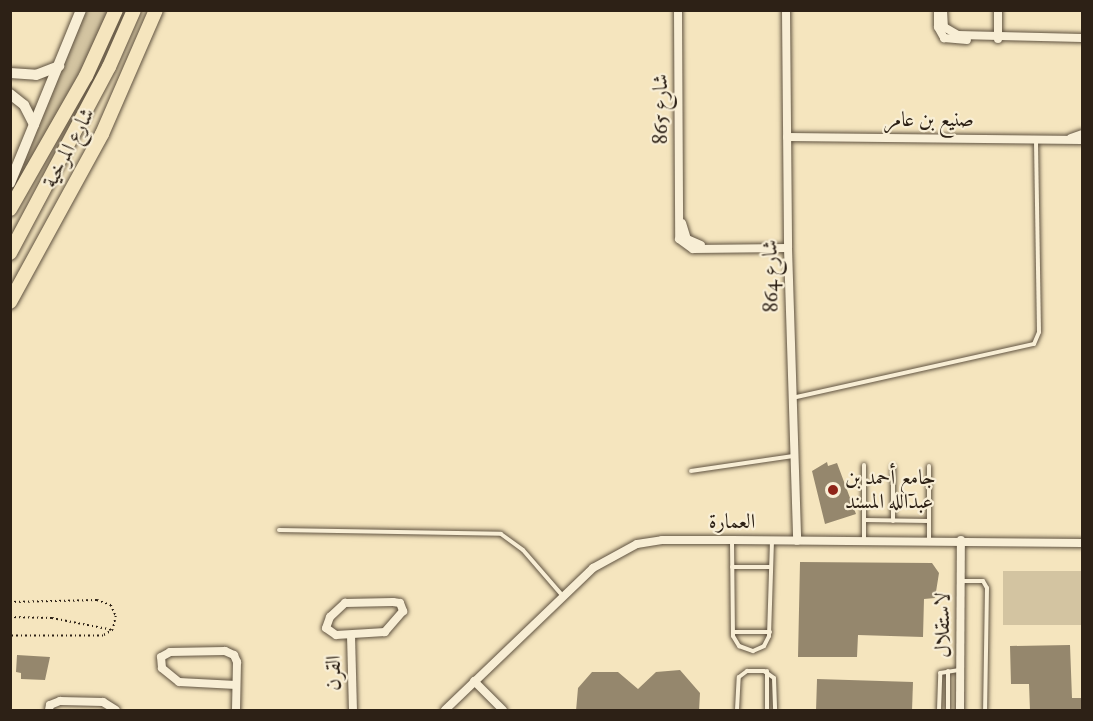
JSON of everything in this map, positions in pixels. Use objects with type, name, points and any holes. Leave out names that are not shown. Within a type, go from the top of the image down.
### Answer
[{"type":"highway","points":[[10,209],[86,76],[116,10]]},
{"type":"highway","name":"شارع المرخية","points":[[10,253],[109,67],[134,10]]},
{"type":"highway","name":"شارع المرخية","points":[[10,302],[102,134],[156,10]]},
{"type":"main road","name":"شارع المرخية","points":[[10,183],[81,10]]},
{"type":"main road","points":[[10,73],[36,75],[59,66]]},
{"type":"main road","points":[[10,94],[24,105],[34,125]]},
{"type":"street","name":"شارع 865","points":[[678,10],[680,208],[684,236],[705,247],[788,248]]},
{"type":"street","name":"شارع 864","points":[[786,10],[788,248],[796,541]]},
{"type":"street","points":[[938,10],[938,27],[944,38],[1083,38]]},
{"type":"street","points":[[943,10],[947,31],[973,38]]},
{"type":"street","points":[[998,10],[998,39]]},
{"type":"street","name":"صنيع بن عامر","points":[[1071,138],[1083,134]]},
{"type":"street","name":"صنيع بن عامر","points":[[787,137],[1071,138],[1083,140]]},
{"type":"street","name":"العمارة","points":[[444,711],[562,595],[603,560],[637,544],[662,540],[961,540],[1083,543]]},
{"type":"street","name":"لاستقلال","points":[[960,711],[961,540]]},
{"type":"street","name":"القرن","points":[[393,602],[402,605],[400,618],[385,632],[351,635],[332,634],[326,628],[330,617],[345,603],[393,602]]},
{"type":"street","name":"القرن","points":[[351,635],[353,711]]},
{"type":"street","points":[[236,686],[178,682],[162,668],[161,657],[170,652],[230,652],[236,658],[236,686],[236,711]]},
{"type":"street","points":[[474,681],[503,711]]},
{"type":"street","points":[[49,711],[50,705],[60,702],[103,702],[116,711]]},
{"type":"lane","points":[[792,398],[1035,344],[1039,332],[1036,138]]},
{"type":"lane","points":[[691,471],[794,456]]},
{"type":"lane","points":[[864,465],[864,540]]},
{"type":"lane","points":[[893,466],[893,520]]},
{"type":"lane","points":[[928,540],[929,466]]},
{"type":"lane","points":[[864,520],[929,521]]},
{"type":"lane","points":[[279,530],[501,534],[523,550],[562,595]]},
{"type":"lane","points":[[732,540],[733,632],[739,646],[749,651],[764,646],[770,632],[772,540]]},
{"type":"lane","points":[[732,567],[771,567]]},
{"type":"lane","points":[[961,581],[983,581],[987,588],[985,711]]},
{"type":"lane","points":[[733,632],[770,632]]},
{"type":"lane","points":[[939,711],[939,675],[948,671],[960,670]]},
{"type":"lane","points":[[737,711],[739,677],[747,671],[767,671],[774,678],[775,711]]},
{"type":"lane","points":[[767,671],[767,711]]},
{"type":"lane","points":[[948,671],[948,711]]},
{"type":"path","points":[[10,602],[105,601],[115,609],[113,630]]},
{"type":"path","points":[[11,617],[52,618],[113,630]]},
{"type":"path","points":[[10,636],[104,636],[113,630]]},
{"type":"shaded area","points":[[86,11],[112,11],[78,82],[27,166],[22,164]]},
{"type":"shaded area","points":[[1003,571],[1082,571],[1082,625],[1003,625]]},
{"type":"building","name":"جامع أحمد بن عبدالله المسند","points":[[827,462],[828,466],[837,463],[856,514],[825,524],[812,471]]},
{"type":"building","points":[[800,562],[932,563],[939,573],[935,598],[924,599],[923,637],[858,635],[857,657],[798,657]]},
{"type":"building","points":[[1070,645],[1072,698],[1083,698],[1083,711],[1030,711],[1029,684],[1011,684],[1010,646]]},
{"type":"building","points":[[17,655],[50,657],[45,680],[21,679],[21,673],[16,672]]},
{"type":"building","points":[[680,670],[700,693],[699,711],[576,711],[578,688],[592,672],[618,672],[638,689],[656,672]]},
{"type":"building","points":[[817,679],[913,682],[912,711],[816,711]]},
{"type":"place","name":"جامع أحمد بن عبدالله المسند","points":[[833,490]]}]
